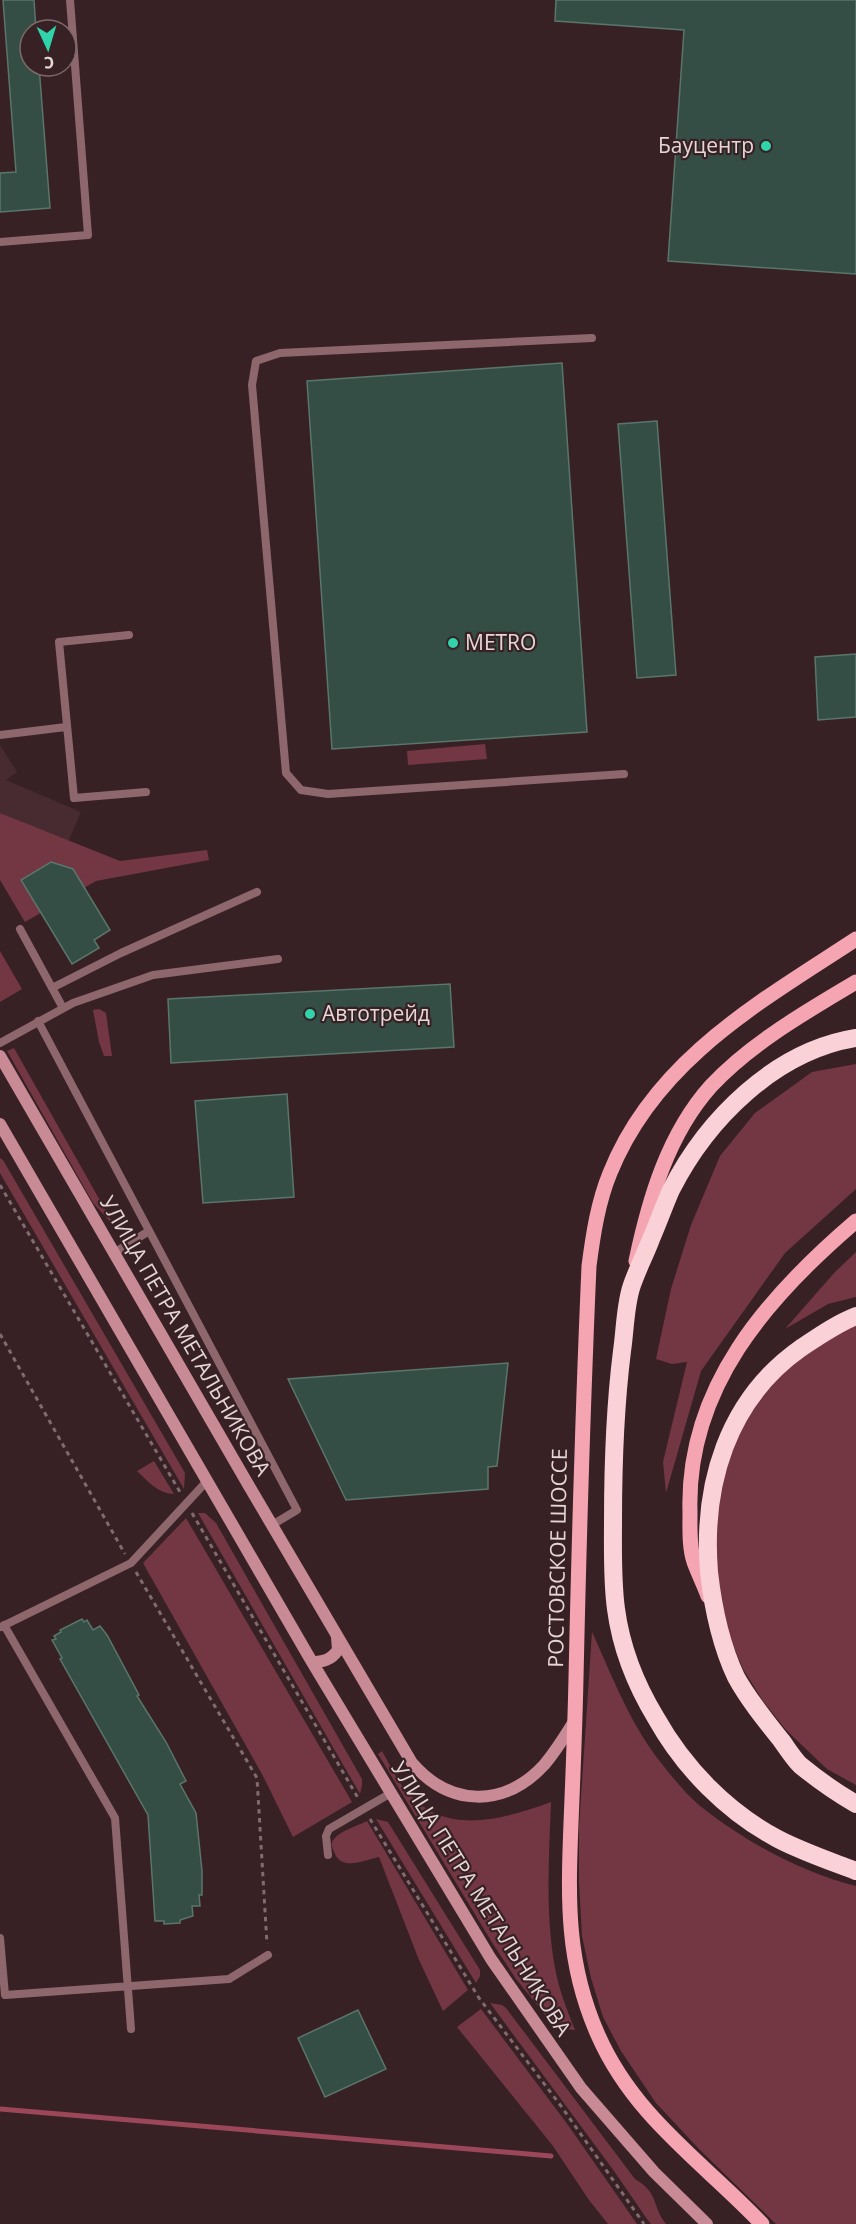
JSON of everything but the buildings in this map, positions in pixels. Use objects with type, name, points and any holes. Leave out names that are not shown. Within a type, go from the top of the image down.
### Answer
[{"type":"highway","points":[[856,1038],[835,1041],[803,1054],[744,1093],[694,1152],[672,1190],[631,1289],[620,1369],[613,1452],[613,1572],[616,1611],[626,1653],[639,1686],[656,1719],[684,1760],[716,1795],[752,1823],[802,1851],[856,1872]]},
{"type":"highway","points":[[856,1316],[828,1329],[782,1361],[750,1398],[737,1419],[718,1465],[708,1517],[707,1545],[712,1605],[722,1641],[736,1677],[760,1713],[800,1764],[856,1804]]},
{"type":"main road","name":"РОСТОВСКОЕ ШОССЕ","points":[[762,2224],[682,2149],[632,2095],[598,2036],[575,1966],[568,1885],[575,1720],[580,1458],[589,1266],[592,1240],[609,1173],[644,1110],[682,1064],[705,1043],[775,992],[856,939]]},
{"type":"main road","points":[[631,1289],[652,1194],[660,1171],[687,1118],[711,1087],[759,1044],[856,982]]},
{"type":"main road","name":"УЛИЦА ПЕТРА МЕТАЛЬНИКОВА","points":[[0,1056],[337,1636],[412,1763],[425,1779],[453,1793],[468,1797],[488,1797],[506,1793],[524,1783],[542,1767],[556,1751],[575,1720]]},
{"type":"main road","name":"УЛИЦА ПЕТРА МЕТАЛЬНИКОВА","points":[[0,1124],[312,1662],[491,1959],[581,2088],[648,2165],[707,2224]]},
{"type":"main road","points":[[712,1605],[694,1560],[690,1533],[691,1466],[705,1416],[727,1365],[766,1308],[856,1221]]},
{"type":"main road","points":[[312,1662],[330,1659],[335,1654],[338,1650],[337,1636]]},
{"type":"lane","points":[[0,242],[88,235],[70,0]]},
{"type":"lane","points":[[592,338],[280,353],[256,361],[252,385],[286,772],[301,790],[328,794],[624,774]]},
{"type":"lane","points":[[129,635],[59,642],[74,798],[147,792]]},
{"type":"lane","points":[[0,735],[66,727]]},
{"type":"lane","points":[[52,988],[121,953],[257,892]]},
{"type":"lane","points":[[20,929],[63,1008]]},
{"type":"lane","points":[[0,1043],[63,1008],[153,975],[278,959]]},
{"type":"lane","points":[[38,1021],[297,1510],[272,1525]]},
{"type":"lane","points":[[114,1253],[149,1231]]},
{"type":"lane","points":[[131,2029],[115,1818],[2,1626],[131,1563],[207,1481]]},
{"type":"lane","points":[[328,1855],[326,1836],[329,1829],[391,1793]]},
{"type":"lane","points":[[0,1938],[5,1995],[229,1979],[268,1955]]},
{"type":"path","points":[[0,1185],[364,1809],[479,1998],[561,2106],[644,2224]]},
{"type":"path","points":[[0,1334],[257,1778],[268,1955]]},
{"type":"shaded area","points":[[485,744],[487,759],[408,765],[407,751]]},
{"type":"shaded area","points":[[0,745],[17,772],[6,780],[81,812],[68,842],[0,813]]},
{"type":"shaded area","points":[[0,813],[120,861],[207,850],[209,860],[96,881],[25,922],[0,880]]},
{"type":"shaded area","points":[[0,951],[22,989],[0,1002]]},
{"type":"shaded area","points":[[99,1009],[106,1013],[112,1056],[104,1056],[99,1042],[93,1010]]},
{"type":"shaded area","points":[[14,1048],[115,1227],[93,1203],[7,1051]]},
{"type":"shaded area","points":[[856,1064],[856,1189],[785,1253],[701,1371],[666,1493],[663,1462],[687,1362],[672,1364],[656,1359],[671,1289],[691,1225],[720,1156],[755,1113],[812,1072]]},
{"type":"shaded area","points":[[0,1158],[185,1473],[184,1489],[0,1173]]},
{"type":"shaded area","points":[[856,1252],[856,1297],[828,1304],[785,1329],[835,1272]]},
{"type":"shaded area","points":[[856,1324],[856,1785],[827,1769],[786,1730],[763,1701],[743,1669],[727,1631],[711,1554],[722,1461],[761,1387],[833,1332]]},
{"type":"shaded area","points":[[154,1461],[174,1494],[158,1489],[137,1471]]},
{"type":"shaded area","points":[[198,1513],[205,1513],[216,1523],[362,1779],[360,1794]]},
{"type":"shaded area","points":[[186,1518],[352,1802],[293,1837],[263,1776],[143,1563]]},
{"type":"shaded area","points":[[592,1632],[641,1734],[666,1769],[694,1801],[735,1831],[773,1854],[814,1873],[856,1886],[856,2224],[776,2224],[699,2149],[656,2103],[621,2051],[603,2017],[591,1978],[582,1936],[579,1882],[579,1827]]},
{"type":"shaded area","points":[[382,1751],[407,1792],[427,1809],[444,1816],[461,1820],[498,1818],[551,1802],[548,1885],[552,1947],[559,1984],[575,2030],[554,2026],[516,1979],[378,1754]]},
{"type":"shaded area","points":[[376,1819],[388,1822],[480,1970],[476,1983]]},
{"type":"shaded area","points":[[367,1821],[468,1990],[443,2011],[419,1960],[379,1857],[348,1863],[342,1862],[333,1850],[332,1842],[337,1836]]},
{"type":"shaded area","points":[[490,2003],[506,2008],[635,2179],[643,2184],[652,2195],[666,2224],[651,2224],[647,2219]]},
{"type":"shaded area","points":[[481,2009],[568,2125],[637,2224],[608,2224],[553,2146],[457,2027]]},
{"type":"waterway","points":[[0,2109],[551,2156]]},
{"type":"place","name":"Бауцентр","points":[[766,146]]},
{"type":"place","name":"METRO","points":[[453,643]]},
{"type":"place","name":"Автотрейд","points":[[310,1014]]}]
